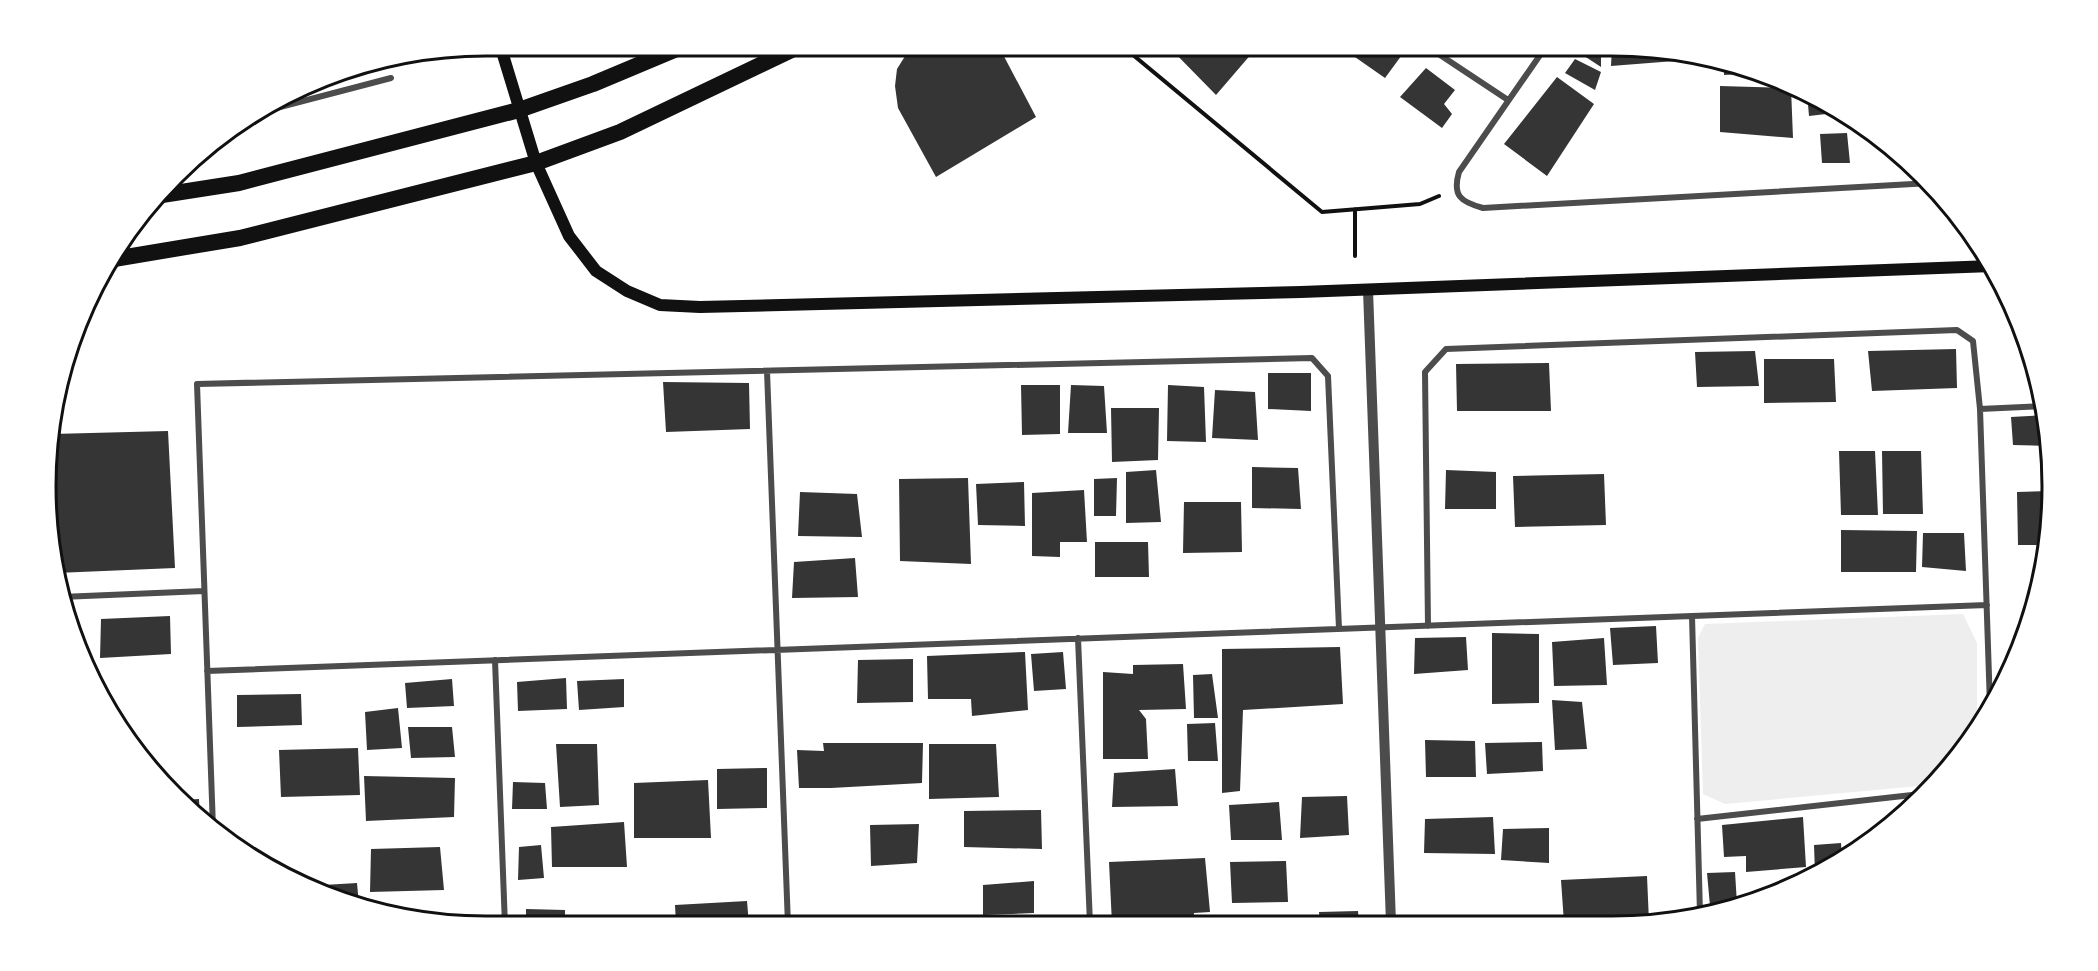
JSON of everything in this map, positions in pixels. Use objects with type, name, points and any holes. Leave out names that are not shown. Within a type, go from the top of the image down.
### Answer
[{"type":"highway","points":[[169,194],[239,183],[519,110],[593,84],[660,56]]},
{"type":"highway","points":[[121,258],[240,238],[536,163],[620,132],[779,56]]},
{"type":"main road","points":[[503,56],[536,163],[569,236],[596,271],[627,291],[660,305],[712,307],[1368,290],[1982,266]]},
{"type":"street","points":[[1442,56],[1508,100]]},
{"type":"street","points":[[1539,56],[1459,172],[1456,189],[1460,198],[1468,204],[1483,208],[1919,184]]},
{"type":"street","points":[[283,106],[391,78]]},
{"type":"street","points":[[1368,290],[1391,916]]},
{"type":"street","points":[[1428,626],[1425,372],[1446,349],[1957,330],[1973,341],[1980,409],[1990,692]]},
{"type":"street","points":[[213,818],[197,384],[1312,358],[1328,376],[1339,629]]},
{"type":"street","points":[[767,371],[788,916]]},
{"type":"street","points":[[1980,409],[2035,406]]},
{"type":"street","points":[[70,597],[204,591]]},
{"type":"street","points":[[207,671],[1987,605]]},
{"type":"street","points":[[1692,616],[1700,906]]},
{"type":"street","points":[[1078,638],[1090,916]]},
{"type":"street","points":[[495,660],[505,916]]},
{"type":"street","points":[[1697,819],[1911,795]]},
{"type":"path","points":[[1134,56],[1322,212],[1420,204],[1456,189]]},
{"type":"path","points":[[1355,209],[1355,256]]},
{"type":"shaded area","points":[[1963,614],[1977,643],[1977,713],[1954,747],[1921,786],[1725,804],[1703,794],[1698,638],[1705,624]]},
{"type":"building","points":[[905,56],[1004,56],[1036,117],[936,177],[898,108],[895,86],[897,69]]},
{"type":"building","points":[[1178,56],[1250,56],[1216,95]]},
{"type":"building","points":[[1353,56],[1401,56],[1385,78]]},
{"type":"building","points":[[1584,56],[1601,56],[1601,67]]},
{"type":"building","points":[[1611,56],[1641,56],[1678,61],[1611,66]]},
{"type":"building","points":[[1575,59],[1601,72],[1595,90],[1565,73]]},
{"type":"building","points":[[1426,68],[1455,90],[1444,104],[1452,114],[1442,128],[1400,97]]},
{"type":"building","points":[[1724,70],[1738,74],[1724,75]]},
{"type":"building","points":[[1557,77],[1594,104],[1547,176],[1504,144]]},
{"type":"building","points":[[1720,86],[1776,88],[1791,95],[1793,138],[1720,132]]},
{"type":"building","points":[[1808,103],[1829,114],[1809,116]]},
{"type":"building","points":[[1847,133],[1850,163],[1822,163],[1820,134]]},
{"type":"building","points":[[1956,349],[1957,388],[1872,391],[1868,351]]},
{"type":"building","points":[[1755,351],[1759,386],[1697,387],[1695,352]]},
{"type":"building","points":[[1764,359],[1834,359],[1836,402],[1764,403]]},
{"type":"building","points":[[1549,363],[1551,411],[1457,411],[1456,364]]},
{"type":"building","points":[[1268,373],[1311,373],[1311,411],[1268,409]]},
{"type":"building","points":[[663,382],[749,383],[750,429],[666,432]]},
{"type":"building","points":[[1021,385],[1060,385],[1060,434],[1022,435]]},
{"type":"building","points":[[1071,385],[1104,386],[1107,433],[1068,433]]},
{"type":"building","points":[[1168,385],[1204,387],[1206,442],[1167,441]]},
{"type":"building","points":[[1215,390],[1255,392],[1258,440],[1212,438]]},
{"type":"building","points":[[1111,408],[1159,408],[1158,460],[1112,462]]},
{"type":"building","points":[[2037,416],[2041,446],[2013,445],[2011,417]]},
{"type":"building","points":[[168,431],[175,568],[65,573],[56,514],[58,434]]},
{"type":"building","points":[[1839,451],[1875,451],[1878,515],[1841,515]]},
{"type":"building","points":[[1882,451],[1921,451],[1923,514],[1883,514]]},
{"type":"building","points":[[1252,467],[1298,468],[1301,509],[1252,508]]},
{"type":"building","points":[[1156,470],[1161,522],[1126,523],[1126,472]]},
{"type":"building","points":[[1446,470],[1496,472],[1496,509],[1445,509]]},
{"type":"building","points":[[1604,474],[1606,525],[1515,527],[1513,476]]},
{"type":"building","points":[[968,478],[971,564],[900,561],[899,479]]},
{"type":"building","points":[[1117,478],[1116,516],[1094,516],[1094,479]]},
{"type":"building","points":[[1024,482],[1025,526],[978,525],[976,484]]},
{"type":"building","points":[[1084,490],[1087,542],[1060,542],[1060,557],[1032,556],[1032,493]]},
{"type":"building","points":[[2042,491],[2038,545],[2018,545],[2017,492]]},
{"type":"building","points":[[800,492],[857,494],[862,537],[798,536]]},
{"type":"building","points":[[1184,502],[1241,502],[1242,552],[1183,553]]},
{"type":"building","points":[[1841,530],[1917,531],[1916,572],[1841,572]]},
{"type":"building","points":[[1923,533],[1964,533],[1966,571],[1922,567]]},
{"type":"building","points":[[1095,542],[1148,542],[1149,577],[1095,577]]},
{"type":"building","points":[[855,558],[858,597],[792,598],[794,562]]},
{"type":"building","points":[[170,616],[171,654],[100,658],[101,619]]},
{"type":"building","points":[[1656,626],[1658,663],[1613,665],[1610,628]]},
{"type":"building","points":[[1492,633],[1539,634],[1539,703],[1492,704]]},
{"type":"building","points":[[1466,637],[1468,670],[1414,674],[1415,638]]},
{"type":"building","points":[[1604,638],[1607,685],[1554,686],[1552,642]]},
{"type":"building","points":[[1340,647],[1343,704],[1243,710],[1240,791],[1222,793],[1222,649]]},
{"type":"building","points":[[1025,652],[1028,710],[972,716],[971,699],[928,699],[927,656]]},
{"type":"building","points":[[1063,652],[1066,689],[1034,691],[1031,654]]},
{"type":"building","points":[[913,659],[913,702],[857,703],[858,660]]},
{"type":"building","points":[[1183,664],[1186,709],[1139,710],[1146,719],[1148,759],[1103,759],[1103,672],[1133,674],[1133,665]]},
{"type":"building","points":[[1212,674],[1218,718],[1194,718],[1193,675]]},
{"type":"building","points":[[566,678],[567,709],[518,711],[517,682]]},
{"type":"building","points":[[452,679],[454,706],[407,708],[405,683]]},
{"type":"building","points":[[624,679],[624,707],[579,710],[577,681]]},
{"type":"building","points":[[301,694],[302,725],[237,727],[237,695]]},
{"type":"building","points":[[1552,700],[1582,702],[1587,749],[1555,750]]},
{"type":"building","points":[[398,708],[402,748],[367,750],[365,712]]},
{"type":"building","points":[[1215,723],[1218,761],[1188,761],[1187,724]]},
{"type":"building","points":[[408,727],[452,727],[455,757],[411,758]]},
{"type":"building","points":[[1425,740],[1475,741],[1476,777],[1426,777]]},
{"type":"building","points":[[1542,742],[1543,771],[1487,774],[1485,743]]},
{"type":"building","points":[[823,743],[923,743],[922,783],[799,788],[797,750],[824,751]]},
{"type":"building","points":[[556,744],[597,744],[599,805],[560,807]]},
{"type":"building","points":[[929,744],[996,744],[999,797],[929,799]]},
{"type":"building","points":[[358,748],[360,795],[281,797],[279,750]]},
{"type":"building","points":[[767,768],[767,808],[717,809],[717,769]]},
{"type":"building","points":[[1175,769],[1178,806],[1112,807],[1114,773]]},
{"type":"building","points":[[364,776],[455,778],[454,817],[366,821]]},
{"type":"building","points":[[708,780],[711,838],[634,838],[634,783]]},
{"type":"building","points":[[513,782],[545,783],[547,809],[512,809]]},
{"type":"building","points":[[1347,796],[1349,835],[1300,838],[1302,797]]},
{"type":"building","points":[[191,799],[199,799],[199,807]]},
{"type":"building","points":[[1279,802],[1282,840],[1231,840],[1229,805]]},
{"type":"building","points":[[1041,810],[1042,849],[964,847],[964,811]]},
{"type":"building","points":[[1493,817],[1495,854],[1424,853],[1425,819]]},
{"type":"building","points":[[1803,817],[1806,867],[1746,872],[1746,856],[1724,857],[1722,825]]},
{"type":"building","points":[[624,822],[627,867],[552,867],[551,827]]},
{"type":"building","points":[[919,824],[917,863],[871,866],[870,825]]},
{"type":"building","points":[[1549,828],[1549,863],[1501,860],[1503,829]]},
{"type":"building","points":[[1841,843],[1841,849],[1815,865],[1814,845]]},
{"type":"building","points":[[541,845],[544,878],[518,880],[519,847]]},
{"type":"building","points":[[440,847],[444,890],[370,892],[371,849]]},
{"type":"building","points":[[1205,858],[1210,912],[1194,913],[1194,916],[1112,916],[1109,862]]},
{"type":"building","points":[[1286,861],[1288,902],[1232,903],[1230,862]]},
{"type":"building","points":[[1735,872],[1737,897],[1710,904],[1707,873]]},
{"type":"building","points":[[1647,876],[1649,914],[1564,916],[1561,880]]},
{"type":"building","points":[[1034,881],[1034,913],[983,915],[983,885]]},
{"type":"building","points":[[357,883],[358,896],[347,893],[326,885]]},
{"type":"building","points":[[747,901],[748,916],[676,916],[675,905]]},
{"type":"building","points":[[526,909],[565,910],[565,916],[526,916]]},
{"type":"building","points":[[1358,911],[1358,916],[1319,916],[1319,912]]}]
